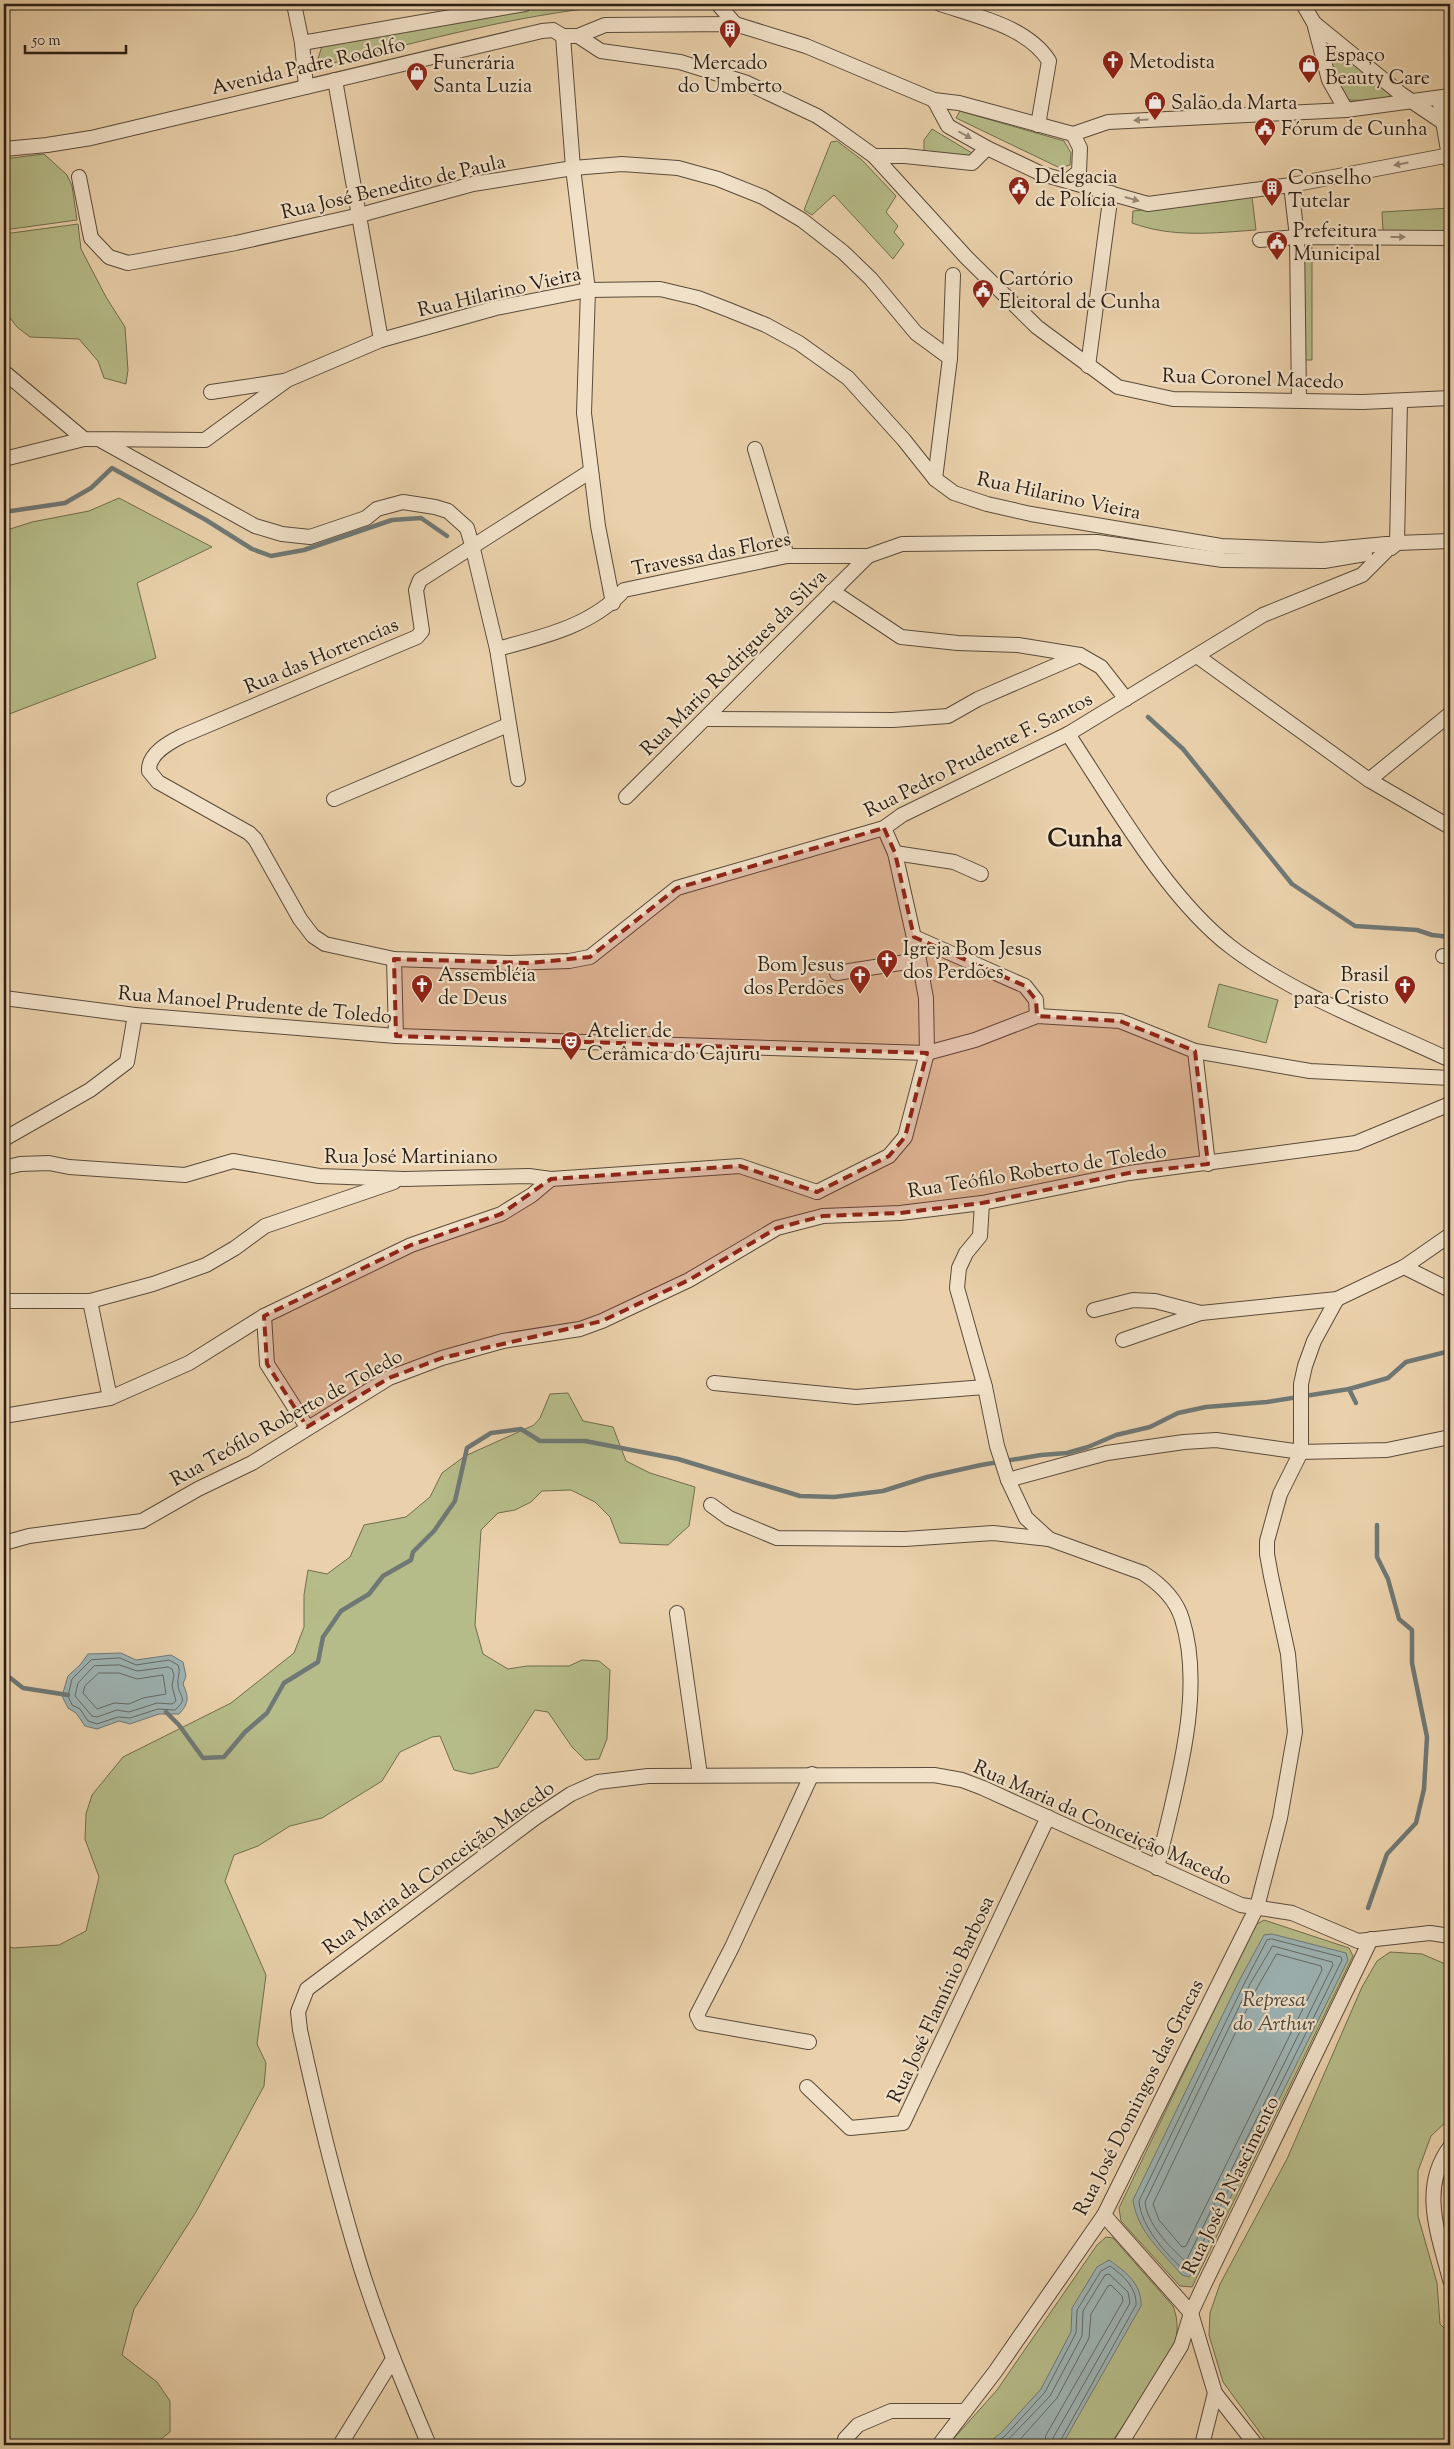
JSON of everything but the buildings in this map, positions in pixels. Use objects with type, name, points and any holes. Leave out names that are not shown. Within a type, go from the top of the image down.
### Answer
[{"type":"street","points":[[294,4],[302,43],[306,87]]},
{"type":"street","name":"Avenida Padre Rodolfo","points":[[302,43],[524,4]]},
{"type":"street","points":[[713,4],[718,4],[735,24]]},
{"type":"street","points":[[940,4],[1009,29],[1038,47],[1046,56],[1049,61],[1038,125]]},
{"type":"street","points":[[1303,4],[1314,23],[1329,80],[1346,110]]},
{"type":"street","points":[[1314,23],[1411,102],[1444,122]]},
{"type":"street","name":"Avenida Padre Rodolfo","points":[[4,149],[47,146],[91,138],[542,31],[552,30],[563,36],[578,36],[605,24],[735,24],[806,46],[934,100],[959,103],[1073,134]]},
{"type":"street","points":[[563,36],[574,168],[588,290],[584,413],[591,471],[613,603]]},
{"type":"street","name":"Rua Coronel Macedo","points":[[578,36],[601,51],[680,62],[747,83],[817,116],[874,156],[1008,300],[1037,327],[1118,387],[1173,399],[1400,401],[1450,398]]},
{"type":"street","points":[[335,80],[381,340]]},
{"type":"street","points":[[934,100],[948,126],[987,148],[1042,174],[1148,204],[1291,185],[1450,158],[1444,122],[1444,97],[1346,110],[1108,122],[1073,134],[1080,148],[1079,172],[1068,180]]},
{"type":"street","points":[[874,156],[905,156],[972,163],[987,148]]},
{"type":"street","name":"Rua José Benedito de Paula","points":[[79,177],[91,238],[109,256],[128,263],[218,247],[360,215],[473,184],[574,168],[622,164],[678,168],[718,179],[763,197],[802,220],[843,252],[871,279],[916,333],[950,358]]},
{"type":"street","points":[[1291,185],[1297,237],[1299,400]]},
{"type":"street","points":[[1088,366],[1111,193]]},
{"type":"street","points":[[1260,240],[1297,237],[1450,238]]},
{"type":"street","points":[[935,479],[950,358],[953,275]]},
{"type":"street","name":"Rua Hilarino Vieira","points":[[4,458],[84,440],[205,440],[287,380],[381,340],[496,308],[588,290],[660,289],[698,298],[766,325],[799,343],[848,378],[898,432],[935,479],[954,492],[987,504],[1031,514],[1222,546],[1322,550],[1392,547],[1450,541]]},
{"type":"street","points":[[4,372],[84,440]]},
{"type":"street","points":[[210,392],[287,380]]},
{"type":"street","points":[[1392,547],[1400,401]]},
{"type":"street","points":[[100,440],[255,526],[282,534],[310,537],[366,518],[377,510],[403,502],[434,506],[448,511],[467,528],[472,545],[496,649],[518,779]]},
{"type":"street","points":[[755,449],[787,556]]},
{"type":"street","name":"Rua das Hortencias","points":[[149,768],[152,759],[158,752],[182,736],[417,638],[422,631],[416,590],[420,580],[472,545],[591,471]]},
{"type":"street","name":"Rua Hilarino Vieira","points":[[1097,542],[1223,560],[1324,561],[1392,547]]},
{"type":"street","name":"Travessa das Flores","points":[[496,649],[558,633],[613,603],[624,590],[787,556],[868,556],[902,544],[1097,542]]},
{"type":"street","name":"Rua Pedro Prudente F. Santos","points":[[149,768],[158,782],[249,833],[255,839],[300,919],[313,936],[335,948],[394,959],[530,963],[569,961],[590,957],[677,888],[884,828],[902,815],[1068,734],[1263,615],[1362,575],[1392,547]]},
{"type":"street","name":"Rua Mario Rodrigues da Silva","points":[[626,797],[868,556]]},
{"type":"street","points":[[832,591],[901,637],[958,643],[1018,644],[1080,655],[1101,667],[1126,699]]},
{"type":"street","points":[[705,719],[893,720],[948,716],[978,699],[1080,655]]},
{"type":"street","points":[[1197,656],[1369,780],[1450,827]]},
{"type":"street","points":[[1369,780],[1450,714]]},
{"type":"street","points":[[334,799],[508,725]]},
{"type":"street","points":[[1068,734],[1146,851],[1178,893],[1230,946],[1251,961],[1321,1001],[1450,1060]]},
{"type":"street","points":[[823,1216],[817,1192],[889,1156],[905,1137],[927,1053],[926,998],[919,960],[895,853],[884,828]]},
{"type":"street","points":[[895,853],[954,862],[981,874]]},
{"type":"street","points":[[914,937],[1025,986],[1036,1000],[1037,1016]]},
{"type":"street","points":[[394,959],[396,1036]]},
{"type":"street","points":[[838,972],[919,960]]},
{"type":"street","name":"Rua Manoel Prudente de Toledo","points":[[4,998],[135,1015],[396,1036],[927,1053],[975,1040],[1037,1016],[1120,1021],[1195,1051],[1310,1071],[1450,1078]]},
{"type":"street","points":[[4,1139],[90,1090],[127,1062],[135,1015]]},
{"type":"street","points":[[1195,1051],[1208,1164]]},
{"type":"street","name":"Rua Teófilo Roberto de Toledo","points":[[4,1543],[28,1536],[142,1521],[198,1489],[252,1463],[307,1427],[389,1378],[442,1358],[504,1341],[550,1335],[587,1327],[689,1280],[778,1228],[823,1216],[900,1214],[982,1203],[1129,1173],[1356,1143],[1450,1104]]},
{"type":"street","name":"Rua José Martiniano","points":[[4,1168],[20,1164],[49,1163],[69,1167],[185,1175],[233,1161],[319,1176],[404,1179],[529,1176],[551,1178],[740,1166],[817,1192]]},
{"type":"street","points":[[4,1416],[110,1398],[189,1363],[264,1316],[411,1245],[501,1214],[532,1195],[551,1178]]},
{"type":"street","points":[[4,1300],[90,1301],[153,1284],[206,1265],[235,1248],[265,1226],[404,1179]]},
{"type":"street","points":[[982,1203],[980,1236],[966,1253],[959,1268],[957,1288],[985,1388],[997,1446],[1007,1477],[1026,1518],[1049,1539]]},
{"type":"street","points":[[1123,1340],[1201,1313],[1337,1299],[1404,1267],[1450,1235]]},
{"type":"street","points":[[1404,1267],[1450,1290]]},
{"type":"street","points":[[1301,1452],[1301,1384],[1314,1341],[1337,1299]]},
{"type":"street","points":[[1094,1310],[1133,1300],[1146,1300],[1201,1313]]},
{"type":"street","points":[[90,1301],[110,1398]]},
{"type":"street","points":[[264,1316],[267,1364],[307,1427]]},
{"type":"street","points":[[714,1383],[856,1397],[985,1388]]},
{"type":"street","points":[[1007,1477],[1107,1453],[1184,1442],[1216,1440],[1301,1452],[1387,1450],[1450,1437]]},
{"type":"street","name":"Rua José Domingos das Gracas","points":[[939,2445],[966,2411],[1104,2215],[1257,1907],[1280,1818],[1295,1732],[1288,1654],[1271,1576],[1267,1541],[1280,1494],[1301,1452]]},
{"type":"street","points":[[710,1505],[730,1518],[778,1538],[905,1539],[993,1533],[1049,1539],[1143,1573],[1167,1593],[1182,1618],[1190,1669],[1190,1697],[1180,1767],[1157,1868]]},
{"type":"street","points":[[677,1613],[700,1775]]},
{"type":"street","points":[[809,2042],[701,2023],[697,2015],[732,1947],[812,1774]]},
{"type":"street","name":"Rua Maria da Conceição Macedo","points":[[429,2445],[392,2358],[360,2266],[333,2174],[311,2084],[298,2012],[307,1988],[535,1818],[571,1794],[598,1782],[648,1776],[934,1775],[962,1780],[1241,1905],[1292,1913],[1364,1940]]},
{"type":"street","name":"Rua José Flamínio Barbosa","points":[[807,2087],[850,2128],[903,2123],[1048,1817]]},
{"type":"street","points":[[1364,1940],[1430,1933],[1450,1936]]},
{"type":"street","name":"Rua José P Nascimento","points":[[1120,2445],[1182,2346],[1191,2313],[1364,1940]]},
{"type":"street","points":[[1450,2147],[1442,2158],[1432,2192],[1434,2220],[1450,2280]]},
{"type":"street","points":[[1104,2215],[1191,2313],[1215,2393],[1256,2445]]},
{"type":"street","points":[[340,2445],[392,2358]]},
{"type":"street","points":[[1202,2445],[1215,2393]]},
{"type":"street","points":[[845,2445],[845,2439],[858,2425],[892,2411],[966,2411]]},
{"type":"highlighted area","points":[[884,828],[895,853],[914,937],[1025,986],[1036,1000],[1037,1016],[1120,1021],[1195,1051],[1208,1164],[1129,1173],[982,1203],[900,1213],[823,1216],[777,1228],[689,1280],[602,1321],[442,1358],[389,1378],[307,1427],[267,1364],[264,1316],[411,1245],[501,1214],[551,1179],[740,1166],[817,1192],[889,1156],[905,1137],[927,1053],[396,1036],[394,959],[530,963],[590,957],[677,888]]},
{"type":"green space","points":[[558,4],[634,4],[556,13],[517,20],[325,65],[318,59],[322,46]]},
{"type":"green space","points":[[1328,43],[1390,94],[1390,98],[1386,101],[1349,100],[1344,97],[1327,58],[1326,45]]},
{"type":"green space","points":[[960,111],[1064,141],[1071,153],[1070,165],[1060,168],[956,118]]},
{"type":"green space","points":[[932,129],[972,153],[971,157],[924,153],[924,140]]},
{"type":"green space","points":[[837,141],[862,160],[896,196],[886,212],[898,226],[894,232],[904,244],[893,259],[834,195],[812,215],[804,210],[831,142]]},
{"type":"green space","points":[[44,154],[67,175],[72,186],[77,220],[4,230],[4,159]]},
{"type":"green space","points":[[1252,197],[1256,230],[1178,233],[1147,228],[1132,223],[1133,211]]},
{"type":"green space","points":[[1450,208],[1450,232],[1383,232],[1382,212]]},
{"type":"green space","points":[[78,224],[81,249],[106,297],[125,327],[128,370],[126,384],[104,378],[98,361],[79,339],[30,337],[17,327],[4,310],[4,234]]},
{"type":"green space","points":[[1301,247],[1312,247],[1312,360],[1302,360]]},
{"type":"green space","points":[[119,498],[212,547],[137,583],[156,658],[4,716],[4,531],[32,522],[89,511]]},
{"type":"green space","points":[[1219,984],[1278,1000],[1266,1043],[1208,1027]]},
{"type":"green space","points":[[568,1393],[583,1421],[613,1427],[626,1461],[650,1473],[695,1487],[689,1526],[668,1545],[620,1543],[610,1517],[595,1502],[571,1490],[542,1491],[531,1502],[515,1510],[498,1513],[481,1530],[475,1625],[483,1654],[508,1669],[527,1666],[569,1666],[582,1660],[599,1661],[610,1670],[607,1739],[599,1759],[585,1760],[572,1747],[548,1712],[535,1710],[498,1767],[471,1774],[454,1770],[440,1736],[432,1737],[400,1752],[382,1781],[322,1818],[290,1826],[258,1846],[234,1855],[225,1881],[266,1975],[257,2044],[266,2063],[264,2086],[196,2212],[134,2309],[122,2355],[157,2382],[170,2401],[170,2432],[153,2445],[4,2445],[4,1945],[13,1948],[59,1945],[86,1931],[99,1877],[85,1839],[86,1814],[92,1795],[123,1757],[231,1703],[294,1653],[304,1627],[304,1595],[308,1570],[327,1574],[350,1557],[364,1525],[406,1517],[430,1497],[442,1473],[465,1456],[534,1425],[540,1418],[550,1394]]},
{"type":"green space","name":"Represa do Arthur","points":[[1264,1920],[1349,1948],[1353,1956],[1192,2287],[1180,2286],[1121,2221],[1119,2208],[1255,1925]]},
{"type":"green space","points":[[1390,1952],[1422,1954],[1450,1966],[1450,2118],[1431,2136],[1418,2171],[1418,2216],[1437,2283],[1440,2324],[1450,2334],[1450,2445],[1269,2445],[1223,2382],[1209,2335],[1210,2313],[1220,2284],[1287,2159],[1362,1987],[1377,1961]]},
{"type":"green space","points":[[1106,2237],[1113,2238],[1173,2306],[1177,2328],[1173,2351],[1110,2445],[948,2445],[997,2390],[1097,2245]]},
{"type":"water","points":[[121,1653],[136,1660],[171,1655],[183,1662],[186,1676],[183,1684],[187,1700],[185,1707],[179,1714],[159,1714],[130,1724],[119,1721],[97,1729],[85,1726],[76,1713],[68,1708],[62,1696],[68,1676],[88,1654]]},
{"type":"water","name":"Represa do Arthur","points":[[1272,1934],[1346,1953],[1348,1960],[1194,2271],[1189,2277],[1182,2275],[1145,2231],[1135,2211],[1133,2200],[1240,1979],[1264,1935]]},
{"type":"water","points":[[1109,2260],[1132,2279],[1139,2291],[1141,2306],[1062,2445],[985,2445],[1001,2433],[1041,2389],[1071,2332],[1072,2308],[1097,2267]]},
{"type":"waterway","points":[[4,512],[65,503],[91,488],[112,468],[206,520],[252,549],[271,556],[304,550],[392,520],[421,518],[447,536]]},
{"type":"waterway","points":[[1148,717],[1183,749],[1292,884],[1355,926],[1417,930],[1432,935],[1450,937]]},
{"type":"waterway","points":[[166,1712],[179,1725],[203,1758],[224,1757],[245,1732],[267,1713],[284,1683],[318,1662],[323,1637],[341,1611],[369,1594],[383,1576],[411,1560],[413,1552],[434,1531],[455,1501],[467,1448],[491,1433],[521,1429],[540,1441],[585,1441],[678,1459],[800,1496],[834,1497],[883,1491],[927,1477],[981,1465],[1041,1455],[1067,1453],[1088,1447],[1116,1435],[1150,1427],[1178,1413],[1206,1407],[1267,1402],[1349,1389],[1388,1378],[1406,1362],[1450,1351]]},
{"type":"waterway","points":[[1349,1389],[1356,1403]]},
{"type":"waterway","points":[[1368,1908],[1387,1854],[1416,1823],[1424,1789],[1427,1737],[1412,1663],[1412,1630],[1399,1619],[1388,1579],[1377,1557],[1377,1525]]},
{"type":"waterway","points":[[4,1673],[23,1688],[68,1695]]},
{"type":"place","name":"Mercado do Umberto","points":[[730,49]]},
{"type":"place","name":"Metodista","points":[[1113,80]]},
{"type":"place","name":"Espaço Beauty Care","points":[[1309,84]]},
{"type":"place","name":"Funerária Santa Luzia","points":[[417,92]]},
{"type":"place","name":"Salão da Marta","points":[[1155,121]]},
{"type":"place","name":"Fórum de Cunha","points":[[1265,147]]},
{"type":"place","name":"Delegacia de Polícia","points":[[1019,206]]},
{"type":"place","name":"Conselho Tutelar","points":[[1272,207]]},
{"type":"place","name":"Prefeitura Municipal","points":[[1277,261]]},
{"type":"place","name":"Cartório Eleitoral de Cunha","points":[[983,309]]},
{"type":"place","name":"Igreja Bom Jesus dos Perdões","points":[[887,979]]},
{"type":"place","name":"Bom Jesus dos Perdões","points":[[860,995]]},
{"type":"place","name":"Assembléia de Deus","points":[[422,1004]]},
{"type":"place","name":"Brasil para Cristo","points":[[1405,1005]]},
{"type":"place","name":"Atelier de Cerâmica do Cajuru","points":[[571,1061]]},
{"type":"district","name":"Cunha","points":[[1085,837]]}]
